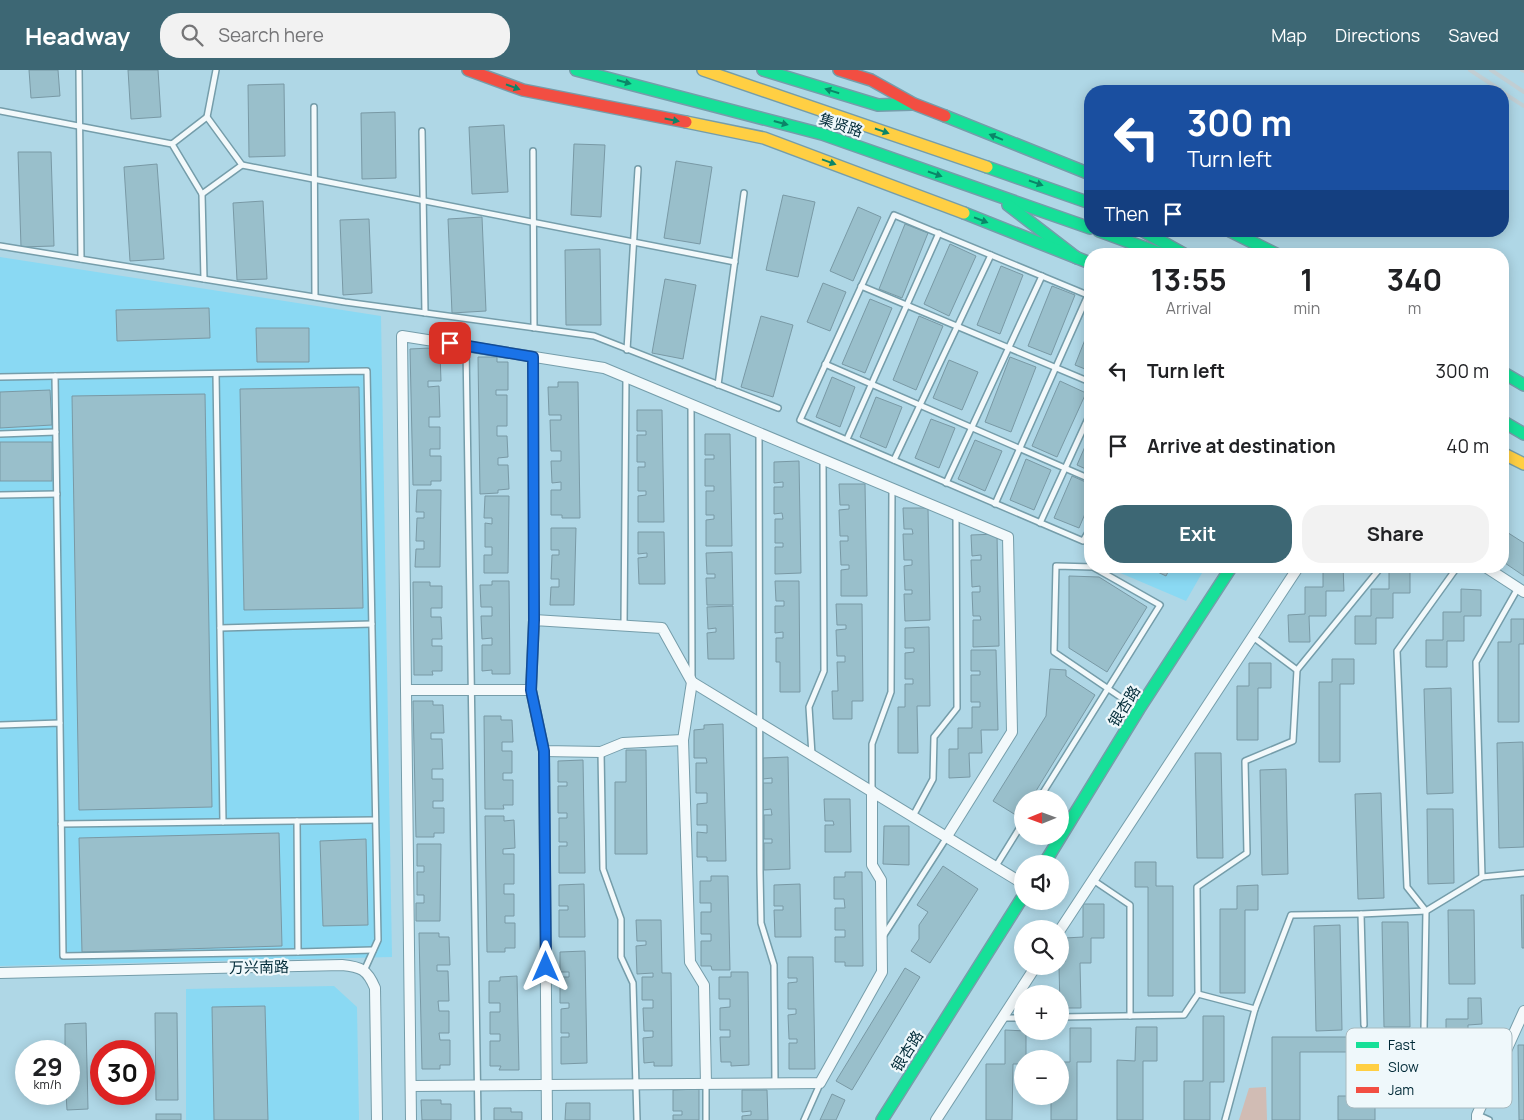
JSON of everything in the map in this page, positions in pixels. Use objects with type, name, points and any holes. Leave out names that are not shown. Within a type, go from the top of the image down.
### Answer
[{"type":"main road","points":[[468,70],[523,90],[764,138],[941,204],[1084,261]]},
{"type":"main road","name":"集贤路","points":[[576,70],[822,134],[1084,226]]},
{"type":"main road","points":[[703,70],[1084,200]]},
{"type":"main road","points":[[763,70],[878,105],[914,104]]},
{"type":"main road","points":[[839,70],[870,80],[914,104],[1084,172]]},
{"type":"main road","points":[[993,194],[1077,258]]},
{"type":"main road","points":[[1115,237],[1146,248]]},
{"type":"main road","points":[[1154,237],[1173,248]]},
{"type":"main road","points":[[1242,237],[1264,248]]},
{"type":"main road","points":[[1509,376],[1524,385]]},
{"type":"main road","points":[[1509,425],[1524,434]]},
{"type":"main road","points":[[1509,456],[1524,464]]},
{"type":"main road","name":"银杏路","points":[[1050,855],[1139,709],[1227,573]]},
{"type":"main road","name":"银杏路","points":[[882,1120],[1014,910]]},
{"type":"street","points":[[411,1120],[402,336],[604,368],[1008,537],[1012,732],[947,836]]},
{"type":"street","points":[[1067,920],[1294,573]]},
{"type":"street","points":[[1495,573],[1521,590]]},
{"type":"street","points":[[547,1120],[544,751],[531,690],[534,620],[662,628],[692,682],[1014,878]]},
{"type":"street","points":[[692,682],[683,740],[690,962],[704,985],[706,1084]]},
{"type":"street","points":[[406,690],[531,690]]},
{"type":"street","points":[[544,751],[601,752],[623,743],[683,740]]},
{"type":"street","points":[[411,1086],[820,1084],[882,972],[881,880],[872,865],[872,791]]},
{"type":"street","name":"万兴南路","points":[[0,973],[342,965],[354,966],[364,970]]},
{"type":"street","points":[[364,970],[370,975],[375,988],[377,1120]]},
{"type":"street","points":[[936,1120],[1030,975]]},
{"type":"street","points":[[1512,1038],[1524,1011]]},
{"type":"lane","points":[[79,70],[81,259]]},
{"type":"lane","points":[[172,144],[206,117],[216,70]]},
{"type":"lane","points":[[314,107],[315,297]]},
{"type":"lane","points":[[0,111],[172,144],[202,194],[204,279]]},
{"type":"lane","points":[[206,117],[242,165],[735,262]]},
{"type":"lane","points":[[422,130],[425,313]]},
{"type":"lane","points":[[533,151],[534,328]]},
{"type":"lane","points":[[202,194],[242,165]]},
{"type":"lane","points":[[627,350],[638,169]]},
{"type":"lane","points":[[718,385],[744,193]]},
{"type":"lane","points":[[1084,293],[894,215],[800,420],[1040,523],[1083,541],[1084,539]]},
{"type":"lane","points":[[847,439],[939,233]]},
{"type":"lane","points":[[0,246],[315,297],[594,336],[778,408]]},
{"type":"lane","points":[[894,460],[990,255]]},
{"type":"lane","points":[[946,483],[1042,276]]},
{"type":"lane","points":[[861,286],[1084,380]]},
{"type":"lane","points":[[995,504],[1084,306]]},
{"type":"lane","points":[[466,346],[478,1120]]},
{"type":"lane","points":[[533,357],[534,620]]},
{"type":"lane","points":[[825,364],[1084,476]]},
{"type":"lane","points":[[0,377],[367,371],[378,940],[364,970]]},
{"type":"lane","points":[[216,374],[223,822]]},
{"type":"lane","points":[[55,376],[63,956],[373,950]]},
{"type":"lane","points":[[624,626],[626,377]]},
{"type":"lane","points":[[691,405],[692,682]]},
{"type":"lane","points":[[1040,523],[1084,427]]},
{"type":"lane","points":[[0,434],[56,432]]},
{"type":"lane","points":[[759,433],[761,923],[774,965],[775,1084]]},
{"type":"lane","points":[[812,755],[809,707],[824,671],[823,460]]},
{"type":"lane","points":[[872,791],[872,744],[891,692],[892,489]]},
{"type":"lane","points":[[0,495],[57,494]]},
{"type":"lane","points":[[913,816],[933,779],[934,738],[957,708],[956,515]]},
{"type":"lane","points":[[1084,568],[1056,566],[1054,652],[1139,709]]},
{"type":"lane","points":[[1045,790],[1160,605],[1102,573]]},
{"type":"lane","points":[[1069,1017],[1184,1014],[1198,994],[1197,887],[1247,853],[1245,762],[1293,741],[1297,670],[1376,573]]},
{"type":"lane","points":[[1424,1028],[1426,911],[1407,887],[1398,651],[1453,573]]},
{"type":"lane","points":[[1482,877],[1476,662],[1521,590]]},
{"type":"lane","points":[[220,628],[372,624]]},
{"type":"lane","points":[[1252,636],[1297,670]]},
{"type":"lane","points":[[0,725],[60,724]]},
{"type":"lane","points":[[601,752],[603,869],[620,919],[621,957],[633,983],[637,1120]]},
{"type":"lane","points":[[61,824],[376,820]]},
{"type":"lane","points":[[297,821],[298,952]]},
{"type":"lane","points":[[882,938],[947,836]]},
{"type":"lane","points":[[996,866],[1014,837]]},
{"type":"lane","points":[[1225,1120],[1255,1009],[1291,914],[1362,914],[1426,911],[1482,877],[1524,873]]},
{"type":"lane","points":[[1093,880],[1130,904],[1130,1016]]},
{"type":"lane","points":[[1362,914],[1364,1025]]},
{"type":"lane","points":[[1198,994],[1255,1009]]},
{"type":"lane","points":[[1002,1018],[1014,1018]]},
{"type":"lane","points":[[706,1084],[706,1120]]},
{"type":"lane","points":[[804,1120],[820,1084]]},
{"type":"lane","points":[[1477,1118],[1489,1120]]},
{"type":"shaded area","points":[[0,257],[381,316],[392,957],[0,966]]},
{"type":"shaded area","points":[[1120,573],[1202,573],[1186,601]]},
{"type":"shaded area","points":[[334,986],[357,1007],[359,1120],[186,1120],[186,989]]},
{"type":"shaded area","points":[[1266,1087],[1267,1120],[1239,1120],[1249,1088]]},
{"type":"building","points":[[29,70],[58,70],[60,96],[31,98]]},
{"type":"building","points":[[128,70],[158,70],[161,117],[131,119]]},
{"type":"building","points":[[284,84],[285,156],[249,157],[248,85]]},
{"type":"building","points":[[395,112],[396,178],[362,179],[361,113]]},
{"type":"building","points":[[504,125],[508,192],[472,194],[469,127]]},
{"type":"building","points":[[574,144],[605,145],[601,217],[571,215]]},
{"type":"building","points":[[18,152],[51,152],[54,246],[21,247]]},
{"type":"building","points":[[676,161],[712,167],[700,244],[664,238]]},
{"type":"building","points":[[157,164],[164,259],[130,261],[124,167]]},
{"type":"building","points":[[783,195],[815,202],[798,277],[766,270]]},
{"type":"building","points":[[263,201],[267,279],[237,280],[233,203]]},
{"type":"building","points":[[858,207],[881,217],[853,281],[830,271]]},
{"type":"building","points":[[482,217],[486,311],[452,313],[448,219]]},
{"type":"building","points":[[369,219],[372,293],[343,295],[340,220]]},
{"type":"building","points":[[905,224],[928,233],[902,298],[879,289]]},
{"type":"building","points":[[950,244],[976,256],[949,316],[924,304]]},
{"type":"building","points":[[600,249],[601,325],[566,325],[565,250]]},
{"type":"building","points":[[1001,266],[1023,275],[1000,334],[977,325]]},
{"type":"building","points":[[665,279],[696,285],[683,359],[652,353]]},
{"type":"building","points":[[823,283],[846,292],[830,331],[807,322]]},
{"type":"building","points":[[1052,286],[1075,295],[1051,355],[1028,346]]},
{"type":"building","points":[[870,299],[892,308],[865,373],[842,364]]},
{"type":"building","points":[[209,308],[210,338],[117,341],[116,310]]},
{"type":"building","points":[[761,316],[793,325],[773,397],[741,387]]},
{"type":"building","points":[[919,316],[943,326],[916,390],[893,380]]},
{"type":"building","points":[[256,328],[309,328],[309,362],[257,362]]},
{"type":"building","points":[[1084,342],[1084,369],[1075,365]]},
{"type":"building","points":[[430,348],[430,353],[440,353],[441,381],[428,381],[428,387],[439,386],[440,417],[429,417],[429,427],[440,427],[440,449],[430,449],[430,456],[441,456],[441,481],[431,481],[431,485],[413,485],[410,349]]},
{"type":"building","points":[[478,357],[497,357],[497,362],[508,362],[508,390],[496,390],[496,395],[507,395],[507,426],[497,426],[497,436],[507,436],[508,457],[498,458],[498,465],[508,465],[509,489],[498,490],[498,493],[480,494]]},
{"type":"building","points":[[1010,357],[1036,367],[1011,432],[985,422]]},
{"type":"building","points":[[949,360],[978,372],[962,410],[933,398]]},
{"type":"building","points":[[832,377],[855,387],[840,427],[816,417]]},
{"type":"building","points":[[1060,381],[1084,392],[1084,397],[1057,457],[1032,446]]},
{"type":"building","points":[[558,382],[578,382],[580,518],[562,518],[562,515],[551,515],[551,490],[561,490],[561,482],[552,483],[551,461],[561,461],[561,451],[551,451],[550,420],[561,420],[561,415],[549,415],[548,387],[558,387]]},
{"type":"building","points":[[359,387],[363,608],[244,610],[240,389]]},
{"type":"building","points":[[50,390],[52,425],[0,428],[0,392]]},
{"type":"building","points":[[205,394],[212,807],[79,810],[72,396]]},
{"type":"building","points":[[876,397],[902,407],[886,448],[860,437]]},
{"type":"building","points":[[637,410],[662,410],[664,522],[638,522],[638,496],[646,495],[646,491],[638,491],[638,467],[645,467],[645,462],[637,462],[637,435],[646,435],[646,431],[637,431]]},
{"type":"building","points":[[931,419],[955,428],[939,468],[915,458]]},
{"type":"building","points":[[705,434],[730,434],[732,546],[706,546],[706,520],[714,519],[714,515],[706,515],[706,491],[714,491],[714,486],[705,486],[705,459],[714,459],[714,455],[705,455]]},
{"type":"building","points":[[975,440],[1002,451],[985,491],[958,479]]},
{"type":"building","points":[[0,442],[52,442],[52,481],[0,481]]},
{"type":"building","points":[[1084,449],[1084,468],[1077,465]]},
{"type":"building","points":[[1026,459],[1051,470],[1034,510],[1010,500]]},
{"type":"building","points":[[799,461],[801,573],[775,574],[775,547],[783,547],[783,543],[775,543],[775,519],[783,519],[782,513],[774,514],[774,487],[783,487],[783,482],[774,483],[774,462]]},
{"type":"building","points":[[1072,476],[1084,481],[1084,516],[1079,528],[1054,518]]},
{"type":"building","points":[[839,484],[865,484],[867,596],[841,596],[841,570],[849,569],[849,565],[841,565],[840,541],[848,541],[848,536],[840,536],[839,510],[849,509],[849,505],[840,505]]},
{"type":"building","points":[[417,490],[441,490],[440,567],[415,567],[416,549],[424,549],[424,541],[416,541],[417,518],[424,518],[424,512],[416,512]]},
{"type":"building","points":[[485,496],[509,496],[508,573],[484,573],[484,555],[492,555],[492,547],[485,547],[485,523],[492,524],[492,518],[484,518]]},
{"type":"building","points":[[903,508],[928,508],[930,620],[905,621],[904,594],[912,594],[912,590],[905,590],[904,566],[912,565],[912,560],[904,560],[903,534],[913,534],[912,529],[904,529]]},
{"type":"building","points":[[551,528],[576,528],[574,605],[550,605],[551,587],[559,587],[559,579],[551,579],[552,555],[559,555],[559,550],[551,550]]},
{"type":"building","points":[[638,532],[664,532],[665,584],[639,584],[638,558],[647,557],[647,553],[638,554]]},
{"type":"building","points":[[1509,533],[1524,543],[1524,576],[1509,566]]},
{"type":"building","points":[[997,534],[999,646],[973,647],[973,620],[981,620],[980,616],[973,616],[972,592],[980,592],[980,586],[972,587],[971,560],[981,560],[981,555],[972,556],[971,535]]},
{"type":"building","points":[[732,552],[733,605],[707,605],[706,578],[715,578],[715,574],[707,574],[706,553]]},
{"type":"building","points":[[1323,573],[1343,573],[1344,591],[1326,591],[1326,616],[1309,616],[1310,642],[1289,642],[1288,615],[1305,614],[1305,587],[1323,587]]},
{"type":"building","points":[[1389,573],[1410,573],[1410,593],[1393,593],[1393,618],[1376,618],[1376,644],[1355,644],[1355,616],[1371,616],[1371,589],[1389,589]]},
{"type":"building","points":[[1069,576],[1099,577],[1147,607],[1107,672],[1069,648]]},
{"type":"building","points":[[492,581],[509,581],[510,674],[492,674],[492,670],[482,671],[482,645],[492,645],[492,638],[482,639],[481,616],[492,616],[492,607],[481,607],[480,585],[492,585]]},
{"type":"building","points":[[775,581],[799,581],[800,692],[780,692],[780,662],[776,662],[776,638],[783,638],[783,632],[775,633],[775,606],[784,606],[784,601],[776,601]]},
{"type":"building","points":[[413,582],[430,582],[430,586],[442,586],[442,608],[431,608],[431,617],[441,617],[442,639],[432,639],[432,646],[442,646],[442,671],[432,671],[433,675],[414,675]]},
{"type":"building","points":[[1461,589],[1481,590],[1481,616],[1464,616],[1464,641],[1447,641],[1447,667],[1426,667],[1426,640],[1443,640],[1443,612],[1461,612]]},
{"type":"building","points":[[836,604],[862,604],[863,701],[852,701],[852,719],[833,719],[832,691],[838,691],[837,662],[845,662],[845,656],[837,656],[836,630],[846,629],[846,625],[837,625]]},
{"type":"building","points":[[733,606],[734,659],[708,659],[707,633],[716,632],[716,628],[708,629],[707,607]]},
{"type":"building","points":[[1511,619],[1524,619],[1524,644],[1519,644],[1519,722],[1498,722],[1498,642],[1511,642]]},
{"type":"building","points":[[929,627],[930,706],[917,706],[918,753],[898,753],[898,707],[905,707],[905,684],[913,684],[913,679],[905,679],[905,653],[914,652],[914,648],[905,648],[905,628]]},
{"type":"building","points":[[971,650],[996,650],[998,730],[981,730],[982,753],[969,753],[970,777],[949,778],[949,749],[958,749],[958,728],[972,728],[972,707],[980,707],[980,702],[971,702],[971,675],[980,675],[980,671],[971,671]]},
{"type":"building","points":[[1332,659],[1354,659],[1354,684],[1340,684],[1340,762],[1319,762],[1319,682],[1332,682]]},
{"type":"building","points":[[1249,663],[1271,663],[1271,688],[1258,688],[1258,740],[1237,740],[1237,686],[1249,686]]},
{"type":"building","points":[[1050,669],[1066,670],[1066,676],[1095,695],[1037,790],[1014,790],[1014,814],[993,801],[1046,716]]},
{"type":"building","points":[[1451,688],[1453,793],[1427,794],[1424,689]]},
{"type":"building","points":[[413,701],[433,701],[433,705],[443,705],[444,733],[431,733],[431,739],[442,739],[443,769],[432,769],[432,779],[443,779],[443,801],[433,801],[433,808],[444,808],[444,833],[434,833],[434,837],[416,837]]},
{"type":"building","points":[[484,716],[501,716],[501,720],[512,720],[513,742],[502,742],[502,751],[512,751],[512,773],[503,773],[503,780],[513,780],[513,805],[503,805],[504,809],[485,809]]},
{"type":"building","points":[[723,724],[726,861],[707,861],[707,857],[697,857],[697,832],[707,833],[707,825],[697,825],[697,804],[707,803],[707,793],[696,793],[696,763],[707,763],[706,758],[694,758],[694,730],[704,729],[704,725]]},
{"type":"building","points":[[1523,742],[1524,847],[1499,848],[1497,743]]},
{"type":"building","points":[[626,750],[646,750],[647,854],[615,854],[615,782],[626,782]]},
{"type":"building","points":[[1195,753],[1221,753],[1223,858],[1197,858]]},
{"type":"building","points":[[788,757],[790,869],[764,870],[764,843],[772,843],[772,839],[764,839],[764,815],[772,815],[771,809],[763,810],[763,783],[772,783],[772,778],[763,779],[763,758]]},
{"type":"building","points":[[583,760],[585,873],[559,873],[559,846],[567,846],[567,842],[559,842],[559,818],[567,818],[567,813],[558,813],[558,786],[567,786],[567,782],[558,782],[558,761]]},
{"type":"building","points":[[1286,769],[1288,874],[1262,875],[1260,770]]},
{"type":"building","points":[[1381,793],[1384,898],[1358,899],[1355,794]]},
{"type":"building","points":[[824,799],[850,799],[851,852],[825,852],[825,825],[834,825],[833,821],[825,821]]},
{"type":"building","points":[[1427,809],[1453,809],[1454,883],[1428,884]]},
{"type":"building","points":[[485,816],[504,816],[504,821],[514,820],[515,848],[503,849],[503,854],[514,854],[514,884],[504,884],[504,894],[514,894],[514,916],[505,916],[505,923],[515,923],[515,948],[505,948],[505,952],[487,952]]},
{"type":"building","points":[[884,826],[909,826],[909,865],[883,864]]},
{"type":"building","points":[[279,833],[282,946],[82,952],[79,838]]},
{"type":"building","points":[[366,839],[368,925],[323,926],[320,841]]},
{"type":"building","points":[[417,844],[441,844],[440,921],[416,921],[416,903],[424,903],[424,895],[417,895],[417,872],[424,872],[424,866],[417,866]]},
{"type":"building","points":[[1135,862],[1156,862],[1156,886],[1173,886],[1173,996],[1148,996],[1148,887],[1135,887]]},
{"type":"building","points":[[943,866],[978,889],[930,963],[911,951],[919,939],[919,925],[928,912],[917,905]]},
{"type":"building","points":[[845,872],[862,872],[863,966],[845,966],[845,962],[835,962],[835,937],[845,937],[845,930],[835,930],[835,908],[845,908],[844,899],[834,899],[834,877],[845,877]]},
{"type":"building","points":[[711,876],[728,876],[730,970],[712,970],[711,966],[701,966],[701,941],[711,941],[711,934],[701,934],[701,912],[711,912],[711,903],[700,903],[700,881],[711,881]]},
{"type":"building","points":[[584,884],[585,937],[559,937],[559,910],[568,910],[568,906],[559,906],[559,885]]},
{"type":"building","points":[[800,884],[801,937],[775,937],[774,910],[783,910],[783,906],[774,906],[774,885]]},
{"type":"building","points":[[1258,885],[1258,910],[1245,910],[1245,993],[1220,993],[1220,909],[1237,909],[1237,886]]},
{"type":"building","points":[[1521,895],[1524,895],[1524,948],[1522,948]]},
{"type":"building","points":[[1083,904],[1104,904],[1104,938],[1091,938],[1091,963],[1080,963],[1081,1008],[1069,1008],[1069,985],[1059,985],[1059,975],[1069,975],[1069,938],[1083,937]]},
{"type":"building","points":[[1448,910],[1474,910],[1475,984],[1449,984]]},
{"type":"building","points":[[636,920],[661,920],[662,973],[671,973],[672,1066],[654,1066],[654,1062],[644,1063],[643,1038],[653,1037],[653,1031],[644,1031],[643,1008],[653,1008],[653,1000],[642,1000],[642,977],[653,977],[653,973],[637,974],[636,946],[646,945],[646,941],[637,941]]},
{"type":"building","points":[[1382,922],[1408,922],[1410,1027],[1384,1027]]},
{"type":"building","points":[[1340,925],[1342,1030],[1316,1031],[1314,926]]},
{"type":"building","points":[[419,933],[439,933],[439,937],[449,937],[450,965],[437,965],[437,971],[448,971],[449,1001],[438,1001],[439,1011],[449,1011],[449,1033],[439,1033],[440,1040],[450,1040],[450,1065],[440,1065],[440,1069],[422,1069]]},
{"type":"building","points":[[585,951],[587,1063],[561,1064],[561,1037],[569,1037],[569,1033],[561,1033],[561,1009],[569,1008],[569,1003],[560,1003],[560,977],[569,977],[569,972],[560,972],[560,952]]},
{"type":"building","points":[[788,957],[813,957],[815,1069],[789,1069],[789,1043],[797,1043],[797,1039],[789,1039],[788,1015],[796,1014],[796,1009],[788,1009],[788,983],[797,982],[797,978],[788,978]]},
{"type":"building","points":[[905,968],[920,977],[852,1090],[836,1081]]},
{"type":"building","points":[[731,972],[748,972],[749,1065],[731,1066],[731,1062],[721,1062],[720,1037],[730,1037],[730,1030],[720,1030],[720,1008],[730,1007],[730,999],[719,999],[719,977],[731,977]]},
{"type":"building","points":[[517,976],[519,1070],[499,1070],[501,1066],[490,1066],[490,1041],[500,1041],[500,1034],[490,1034],[490,1012],[500,1012],[500,1003],[489,1003],[489,981],[500,981],[500,977]]},
{"type":"building","points":[[1468,998],[1481,998],[1482,1024],[1468,1025],[1468,1028],[1446,1028],[1446,1019],[1468,1019]]},
{"type":"building","points":[[265,1006],[268,1120],[214,1120],[212,1007]]},
{"type":"building","points":[[155,1013],[177,1013],[178,1100],[156,1100]]},
{"type":"building","points":[[1203,1016],[1224,1016],[1224,1082],[1210,1082],[1210,1120],[1184,1120],[1184,1081],[1203,1081]]},
{"type":"building","points":[[86,1023],[88,1109],[67,1110],[67,1105],[80,1105],[80,1040],[65,1040],[65,1024]]},
{"type":"building","points":[[1136,1027],[1157,1027],[1157,1061],[1143,1061],[1143,1120],[1117,1120],[1117,1060],[1135,1061]]},
{"type":"building","points":[[1070,1028],[1091,1028],[1091,1062],[1077,1062],[1077,1120],[1051,1120],[1051,1105],[1069,1105]]},
{"type":"building","points":[[1005,1030],[1014,1030],[1014,1040],[1026,1040],[1026,1050],[1014,1050],[1012,1120],[986,1120],[986,1064],[1005,1064]]},
{"type":"building","points":[[1272,1037],[1346,1037],[1346,1052],[1300,1052],[1300,1120],[1272,1120]]},
{"type":"building","points":[[1518,1045],[1524,1045],[1524,1120],[1519,1120]]},
{"type":"building","points":[[699,1089],[699,1120],[673,1120],[673,1115],[682,1115],[682,1111],[673,1111],[673,1090]]},
{"type":"building","points":[[742,1090],[767,1090],[768,1120],[742,1120],[742,1116],[751,1115],[751,1111],[742,1112]]},
{"type":"building","points":[[832,1094],[845,1100],[836,1120],[820,1120]]},
{"type":"building","points":[[1338,1096],[1346,1096],[1346,1108],[1375,1108],[1375,1120],[1338,1120]]},
{"type":"building","points":[[421,1100],[441,1100],[441,1104],[451,1104],[451,1120],[422,1120]]},
{"type":"building","points":[[566,1103],[590,1103],[590,1120],[565,1120]]},
{"type":"building","points":[[494,1108],[511,1108],[511,1112],[522,1112],[522,1120],[494,1120]]},
{"type":"building","points":[[156,1114],[181,1114],[181,1120],[156,1120]]},
{"type":"railway","points":[[1470,70],[1493,85]]},
{"type":"railway","points":[[1491,70],[1524,92]]},
{"type":"railway","points":[[1509,96],[1524,106]]},
{"type":"traffic: fast","points":[[576,70],[822,134],[1084,226]]},
{"type":"traffic: fast","points":[[763,70],[878,105],[912,104]]},
{"type":"traffic: fast","points":[[945,116],[1084,172]]},
{"type":"traffic: fast","points":[[987,167],[1084,201]]},
{"type":"traffic: fast","points":[[1008,205],[1077,258]]},
{"type":"traffic: fast","points":[[964,213],[1084,261]]},
{"type":"traffic: fast","points":[[1115,237],[1146,248]]},
{"type":"traffic: fast","points":[[1154,237],[1173,248]]},
{"type":"traffic: fast","points":[[1242,237],[1264,248]]},
{"type":"traffic: fast","points":[[1509,376],[1524,385]]},
{"type":"traffic: fast","points":[[1509,425],[1524,434]]},
{"type":"traffic: fast","points":[[1050,855],[1139,709],[1227,573]]},
{"type":"traffic: fast","points":[[882,1120],[1014,910]]},
{"type":"traffic: slow","points":[[703,70],[987,167]]},
{"type":"traffic: slow","points":[[686,122],[764,138],[964,213]]},
{"type":"traffic: slow","points":[[1509,456],[1524,464]]},
{"type":"traffic: jam","points":[[468,70],[523,90],[686,122]]},
{"type":"traffic: jam","points":[[839,70],[871,80],[914,104],[945,116]]},
{"type":"route","points":[[450,343],[533,357],[534,620],[531,690],[544,751],[546,967]]}]
